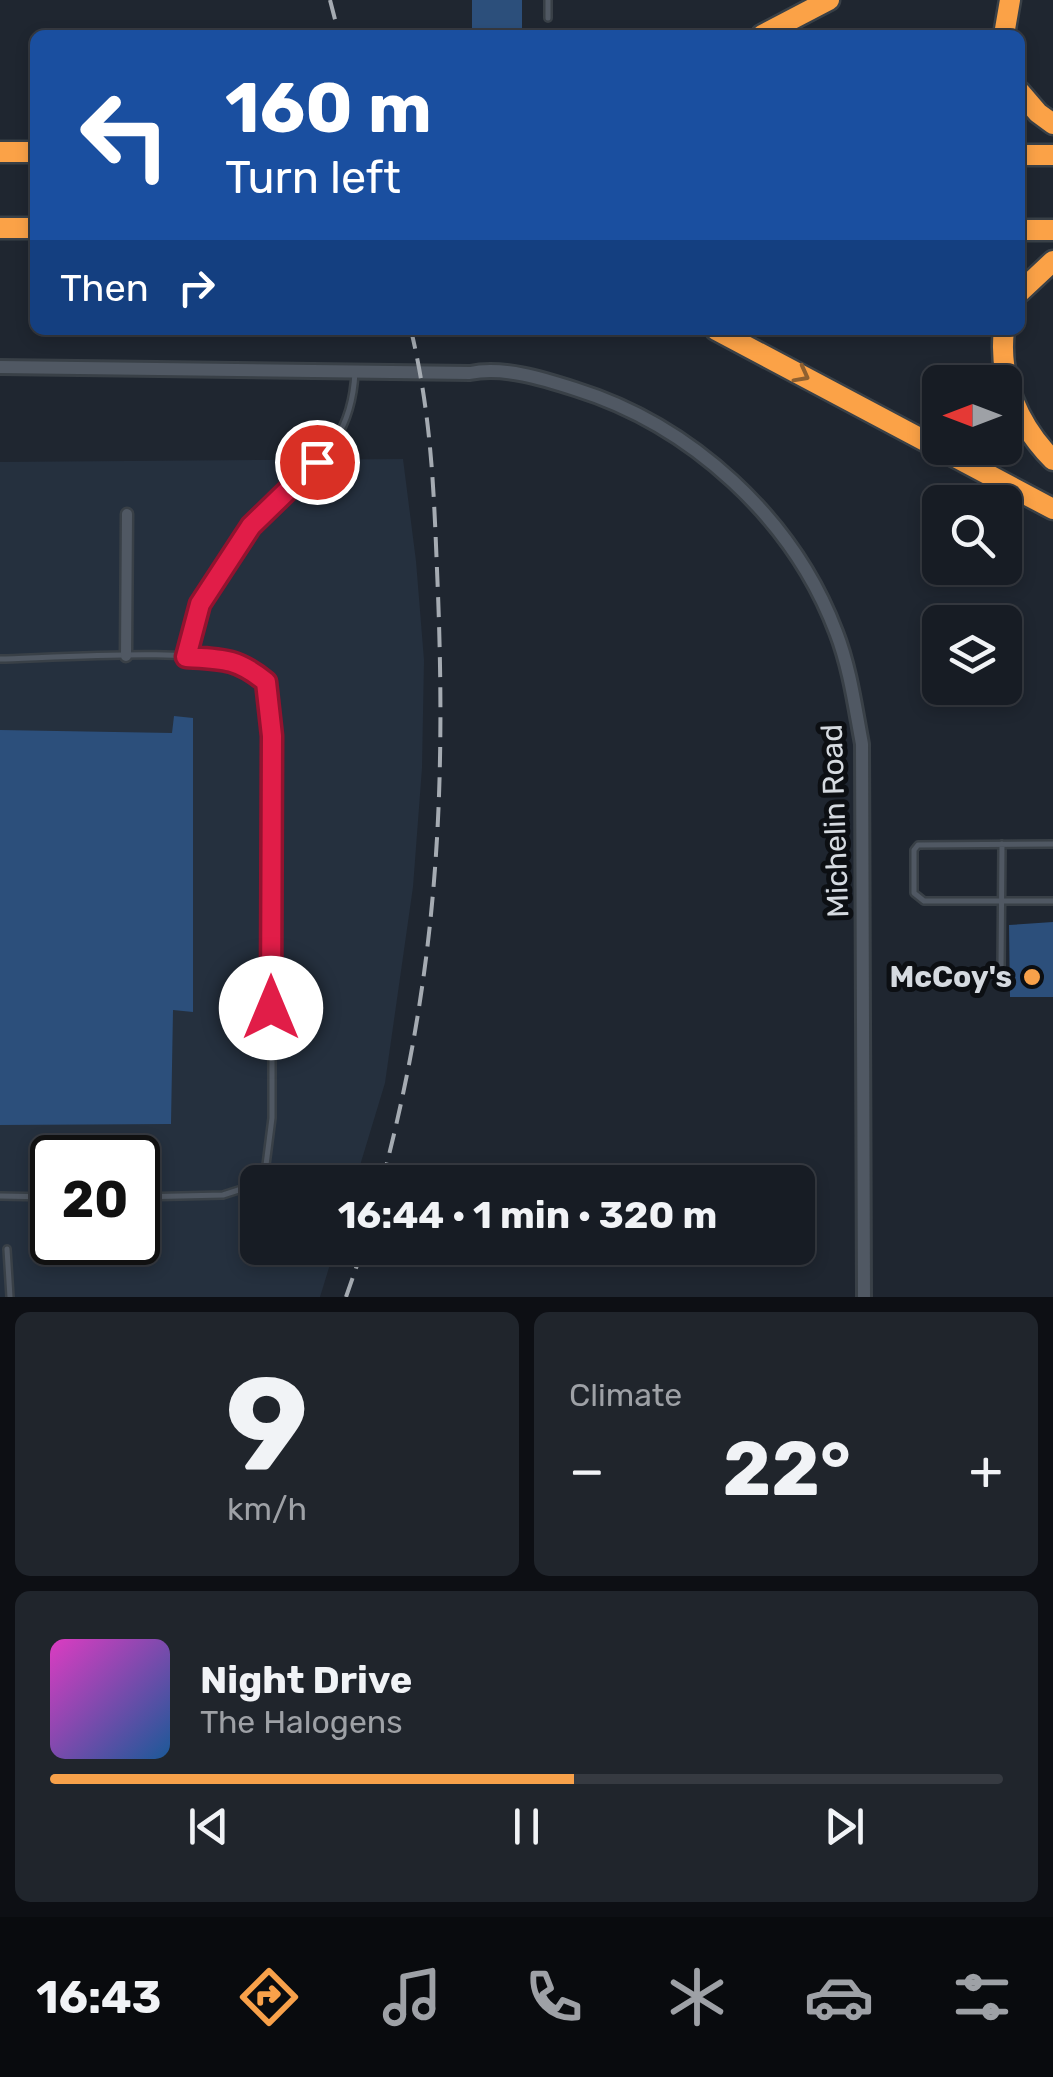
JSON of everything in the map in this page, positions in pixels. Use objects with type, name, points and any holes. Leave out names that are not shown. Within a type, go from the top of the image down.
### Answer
[{"type":"highway","points":[[772,30],[829,0]]},
{"type":"highway","points":[[1005,30],[1010,0]]},
{"type":"highway","points":[[1025,98],[1053,124]]},
{"type":"highway","points":[[0,152],[30,152]]},
{"type":"highway","points":[[1025,155],[1053,155]]},
{"type":"highway","points":[[0,228],[30,228]]},
{"type":"highway","points":[[1025,230],[1053,230]]},
{"type":"highway","points":[[1025,287],[1053,261]]},
{"type":"highway","points":[[725,335],[1053,509]]},
{"type":"highway","points":[[1004,335],[1003,364],[1015,404],[1027,429],[1053,460]]},
{"type":"street","name":"Michelin Road","points":[[0,368],[496,372],[534,378],[596,396],[642,417],[708,459],[756,505],[808,574],[831,620],[844,656],[862,744],[864,1297]]},
{"type":"street","points":[[126,656],[127,514]]},
{"type":"lane","points":[[548,0],[548,18]]},
{"type":"lane","points":[[186,657],[200,604],[251,526],[339,438],[352,406],[355,372]]},
{"type":"lane","points":[[0,659],[212,658],[246,665],[266,682],[272,736],[272,1118],[266,1165],[254,1185],[223,1195],[160,1196]]},
{"type":"lane","points":[[1001,970],[1002,844]]},
{"type":"lane","points":[[1053,844],[918,846],[914,850],[914,893],[924,901],[1053,901]]},
{"type":"lane","points":[[0,1196],[30,1197]]},
{"type":"lane","points":[[6,1249],[10,1297]]},
{"type":"shaded area","points":[[403,459],[424,660],[422,768],[413,887],[385,1083],[360,1165],[240,1165],[240,1265],[330,1265],[320,1297],[0,1297],[0,462]]},
{"type":"building","points":[[472,0],[522,0],[522,30],[472,30]]},
{"type":"building","points":[[174,716],[193,718],[193,1012],[173,1010],[171,1124],[0,1125],[0,730],[172,733]]},
{"type":"building","name":"McCoy's","points":[[1053,922],[1053,997],[1010,997],[1009,925]]},
{"type":"railway","points":[[330,0],[338,30]]},
{"type":"railway","points":[[386,1165],[415,1034],[426,962],[438,819],[440,671],[434,494],[424,397],[412,335]]},
{"type":"railway","points":[[346,1297],[357,1265]]},
{"type":"place","name":"McCoy's","points":[[1032,977]]},
{"type":"route","points":[[271,1008],[272,736],[266,682],[246,665],[186,657],[200,604],[251,526],[317,462]]}]
